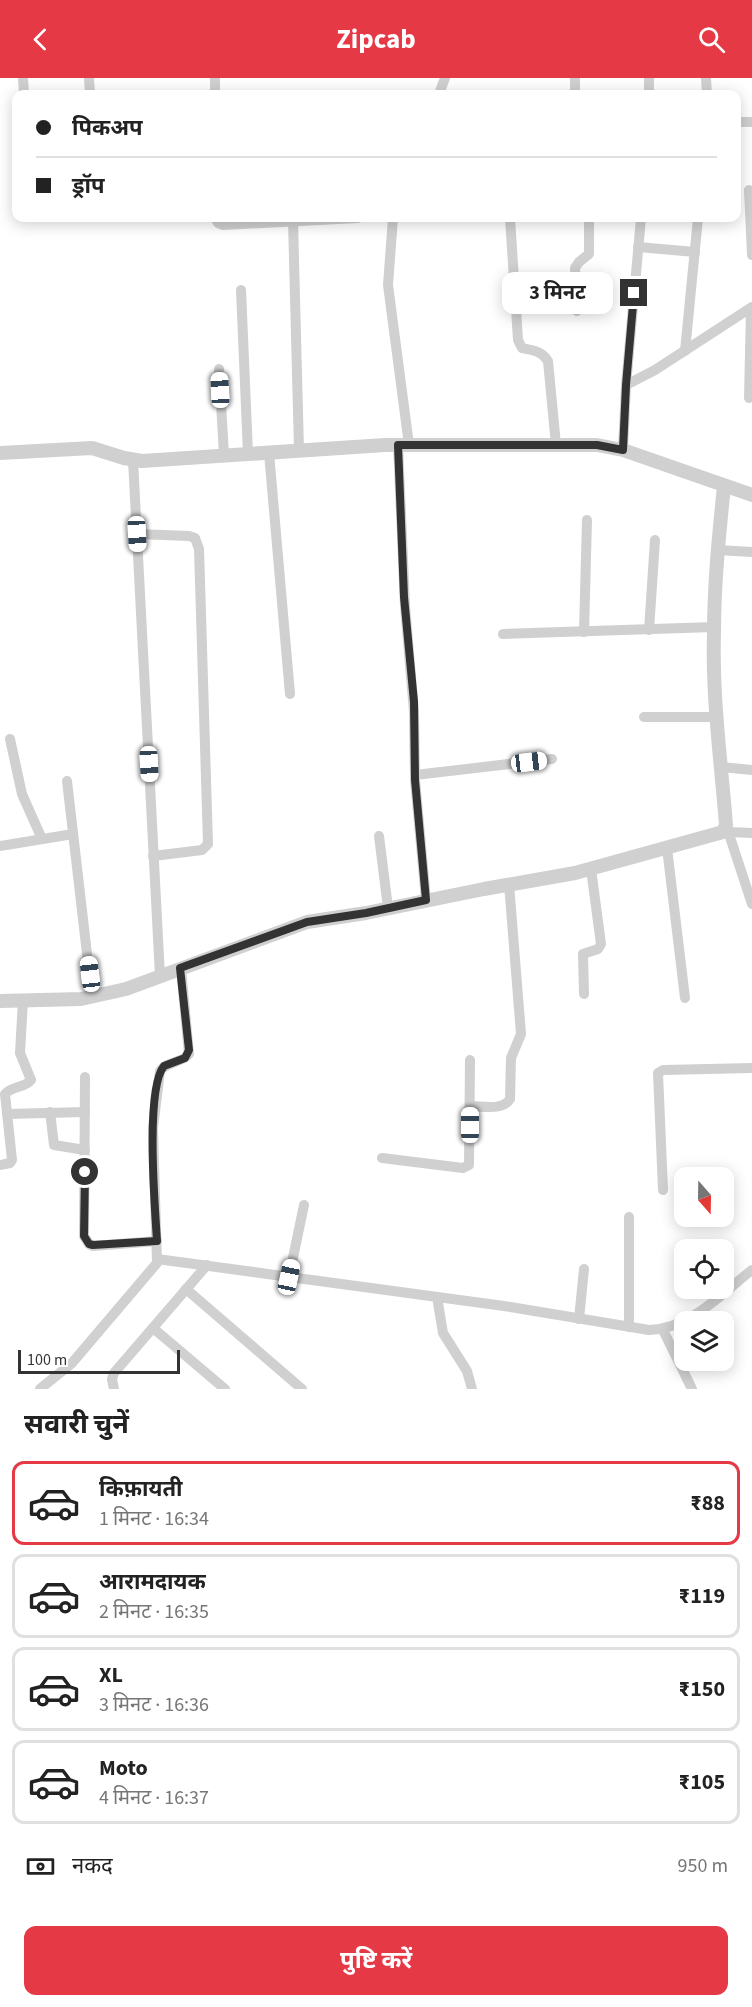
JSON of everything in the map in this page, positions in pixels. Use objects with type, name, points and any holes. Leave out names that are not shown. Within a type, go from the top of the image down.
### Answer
[{"type":"street","points":[[749,190],[752,255]]},
{"type":"street","points":[[217,222],[223,225],[276,222]]},
{"type":"street","points":[[293,222],[299,450]]},
{"type":"street","points":[[393,222],[388,285],[404,445],[404,597],[414,702],[415,775],[426,900]]},
{"type":"street","points":[[510,222],[518,340],[522,348],[539,352],[548,361],[556,445]]},
{"type":"street","points":[[577,311],[575,267],[589,254],[589,222]]},
{"type":"street","points":[[623,450],[626,385],[641,222]]},
{"type":"street","points":[[685,351],[698,222]]},
{"type":"street","points":[[638,247],[695,252]]},
{"type":"street","points":[[241,290],[248,454]]},
{"type":"street","points":[[626,385],[655,370],[752,307]]},
{"type":"street","points":[[749,398],[752,307]]},
{"type":"street","points":[[219,369],[224,455]]},
{"type":"street","points":[[0,453],[92,448],[133,460],[404,445],[597,445],[623,450],[752,495]]},
{"type":"street","points":[[269,453],[290,694]]},
{"type":"street","points":[[133,460],[160,976]]},
{"type":"street","points":[[724,486],[714,627],[717,717],[727,828],[752,904]]},
{"type":"street","points":[[584,632],[587,520]]},
{"type":"street","points":[[137,534],[189,536],[195,538],[199,549],[208,844],[202,850],[153,856]]},
{"type":"street","points":[[649,630],[655,540]]},
{"type":"street","points":[[718,550],[752,552]]},
{"type":"street","points":[[503,634],[714,627]]},
{"type":"street","points":[[644,717],[717,717]]},
{"type":"street","points":[[10,739],[22,794],[42,839]]},
{"type":"street","points":[[415,775],[552,759]]},
{"type":"street","points":[[721,767],[752,770]]},
{"type":"street","points":[[67,781],[92,997]]},
{"type":"street","points":[[727,828],[752,833]]},
{"type":"street","points":[[0,1001],[92,997],[126,989],[300,924],[566,875],[720,834],[727,828]]},
{"type":"street","points":[[0,846],[74,834]]},
{"type":"street","points":[[379,836],[388,908]]},
{"type":"street","points":[[667,848],[686,998]]},
{"type":"street","points":[[584,994],[583,954],[598,949],[601,944],[591,869]]},
{"type":"street","points":[[470,1106],[503,1106],[510,1099],[511,1058],[521,1034],[509,884]]},
{"type":"street","points":[[40,1389],[72,1363],[154,1268],[157,1259],[153,1128],[158,1076],[164,1066],[185,1058],[189,1050],[180,968]]},
{"type":"street","points":[[0,1164],[8,1164],[12,1160],[6,1092],[28,1084],[31,1080],[20,1053],[23,1000]]},
{"type":"street","points":[[382,1158],[466,1167],[470,1162],[470,1060]]},
{"type":"street","points":[[663,1190],[658,1073],[663,1070],[752,1068]]},
{"type":"street","points":[[85,1077],[84,1236],[93,1245],[157,1241]]},
{"type":"street","points":[[50,1112],[54,1145],[85,1150]]},
{"type":"street","points":[[7,1114],[85,1112]]},
{"type":"street","points":[[289,1277],[304,1205]]},
{"type":"street","points":[[629,1217],[629,1327]]},
{"type":"street","points":[[157,1259],[437,1297],[649,1330],[663,1330],[690,1318],[752,1270]]},
{"type":"street","points":[[114,1389],[112,1379],[114,1373],[207,1265]]},
{"type":"street","points":[[579,1319],[584,1269]]},
{"type":"street","points":[[186,1289],[302,1389]]},
{"type":"street","points":[[437,1297],[443,1333],[467,1371],[472,1389]]},
{"type":"street","points":[[153,1328],[211,1385],[225,1389]]},
{"type":"street","points":[[663,1330],[692,1389]]},
{"type":"route","points":[[85,1172],[84,1236],[89,1244],[157,1241],[153,1117],[158,1076],[164,1066],[185,1058],[189,1054],[180,968],[307,922],[366,913],[426,900],[415,780],[414,702],[404,597],[398,445],[597,445],[623,450],[634,293]]}]
